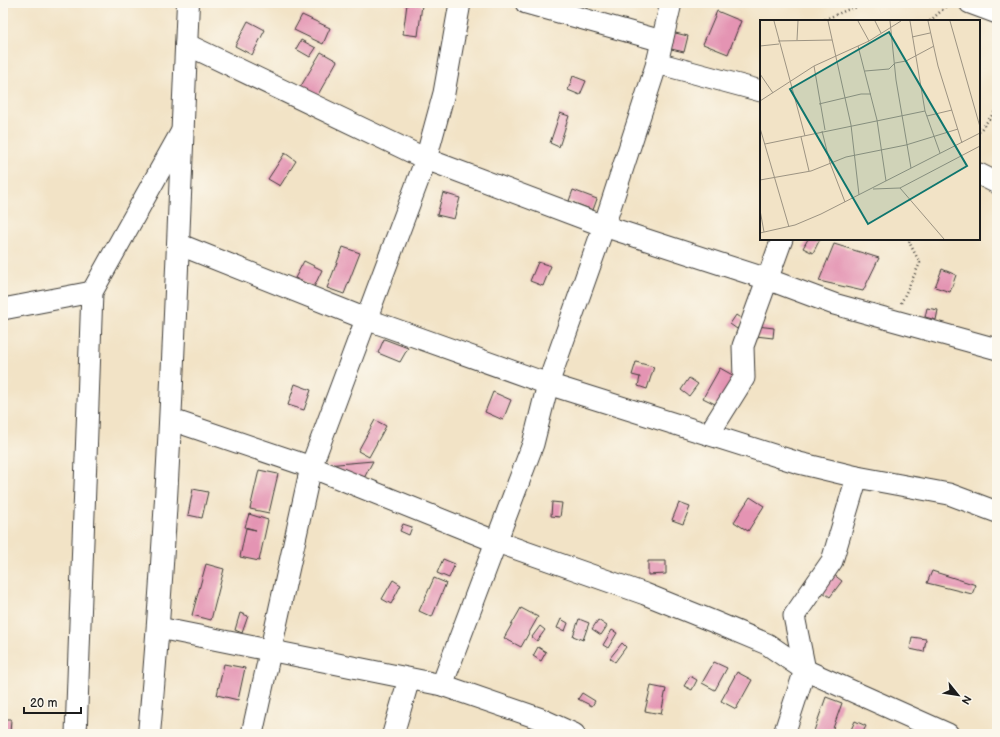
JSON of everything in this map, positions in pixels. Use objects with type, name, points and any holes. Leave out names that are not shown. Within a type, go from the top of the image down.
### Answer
[{"type":"street","points":[[149,734],[159,628],[172,420],[188,3]]},
{"type":"street","points":[[252,734],[311,467],[426,159],[444,93],[460,3]]},
{"type":"street","points":[[526,3],[662,41]]},
{"type":"street","points":[[442,685],[533,444],[548,384],[604,226],[657,63],[672,3]]},
{"type":"street","points":[[970,3],[997,12]]},
{"type":"street","points":[[186,44],[426,159],[604,226],[767,279],[834,304],[997,349]]},
{"type":"street","points":[[657,63],[760,91]]},
{"type":"street","points":[[76,734],[92,292],[183,129]]},
{"type":"street","points":[[980,174],[997,183]]},
{"type":"street","points":[[709,434],[744,378],[743,346],[782,240]]},
{"type":"street","points":[[178,244],[366,319],[548,384],[799,463],[857,477],[949,494],[997,512]]},
{"type":"street","points":[[3,309],[92,292]]},
{"type":"street","points":[[172,420],[311,467],[497,542],[646,594],[767,644],[805,670],[948,734]]},
{"type":"street","points":[[784,734],[805,670],[794,616],[832,561],[857,477]]},
{"type":"street","points":[[159,628],[442,685],[541,719],[574,734]]},
{"type":"street","points":[[393,734],[409,679]]},
{"type":"path","points":[[823,20],[847,10],[872,3]]},
{"type":"path","points":[[931,20],[950,3]]},
{"type":"path","points":[[980,131],[997,109]]},
{"type":"path","points":[[893,320],[920,263],[909,242],[911,240]]},
{"type":"building","points":[[407,4],[422,5],[418,36],[403,34]]},
{"type":"building","points":[[717,11],[741,21],[728,54],[703,44]]},
{"type":"building","points":[[302,15],[330,28],[323,44],[294,30]]},
{"type":"building","points":[[248,21],[265,30],[252,55],[235,46]]},
{"type":"building","points":[[671,32],[688,36],[684,52],[667,48]]},
{"type":"building","points":[[301,40],[316,48],[310,57],[296,49]]},
{"type":"building","points":[[321,52],[337,61],[315,100],[298,91]]},
{"type":"building","points":[[573,76],[586,81],[580,95],[568,90]]},
{"type":"building","points":[[560,113],[569,116],[559,147],[550,143]]},
{"type":"building","points":[[285,153],[296,161],[280,186],[268,179]]},
{"type":"building","points":[[573,190],[597,199],[593,210],[569,201]]},
{"type":"building","points":[[443,193],[460,198],[454,219],[437,215]]},
{"type":"building","points":[[807,240],[820,240],[813,253],[803,248]]},
{"type":"building","points":[[834,244],[879,258],[863,291],[819,281]]},
{"type":"building","points":[[343,247],[360,253],[344,294],[327,288]]},
{"type":"building","points":[[304,261],[322,270],[314,287],[295,278]]},
{"type":"building","points":[[538,262],[551,266],[543,286],[530,281]]},
{"type":"building","points":[[942,269],[956,275],[950,292],[935,287]]},
{"type":"building","points":[[927,308],[938,310],[936,320],[925,317]]},
{"type":"building","points":[[736,315],[743,320],[737,329],[730,324]]},
{"type":"building","points":[[757,326],[774,328],[773,338],[756,336]]},
{"type":"building","points":[[384,339],[408,348],[400,362],[378,353]]},
{"type":"building","points":[[636,362],[654,367],[647,389],[638,386],[640,377],[632,375]]},
{"type":"building","points":[[720,368],[736,377],[719,406],[703,398]]},
{"type":"building","points":[[689,378],[698,384],[689,396],[681,390]]},
{"type":"building","points":[[295,384],[311,390],[304,410],[288,405]]},
{"type":"building","points":[[493,392],[511,400],[503,420],[485,412]]},
{"type":"building","points":[[375,420],[386,426],[369,457],[358,451]]},
{"type":"building","points":[[373,461],[363,480],[326,465]]},
{"type":"building","points":[[259,470],[278,474],[269,513],[250,509]]},
{"type":"building","points":[[193,489],[208,492],[202,518],[188,515]]},
{"type":"building","points":[[750,497],[764,506],[748,531],[734,522]]},
{"type":"building","points":[[552,502],[562,503],[560,517],[551,516]]},
{"type":"building","points":[[679,503],[690,507],[683,524],[672,520]]},
{"type":"building","points":[[249,514],[268,520],[259,561],[240,557],[246,528],[256,530],[245,527]]},
{"type":"building","points":[[403,524],[412,527],[409,535],[400,531]]},
{"type":"building","points":[[443,559],[455,564],[449,578],[437,573]]},
{"type":"building","points":[[648,561],[666,561],[666,574],[648,575]]},
{"type":"building","points":[[206,564],[224,569],[211,620],[192,615]]},
{"type":"building","points":[[932,571],[976,585],[972,594],[927,583]]},
{"type":"building","points":[[833,574],[842,581],[830,597],[820,590]]},
{"type":"building","points":[[434,578],[446,583],[432,617],[419,611]]},
{"type":"building","points":[[393,580],[401,585],[391,604],[382,599]]},
{"type":"building","points":[[521,608],[538,617],[521,647],[504,638]]},
{"type":"building","points":[[240,613],[248,616],[242,633],[235,630]]},
{"type":"building","points":[[561,619],[568,623],[565,631],[557,628]]},
{"type":"building","points":[[579,619],[589,623],[583,640],[573,636]]},
{"type":"building","points":[[598,620],[607,626],[601,635],[592,629]]},
{"type":"building","points":[[540,626],[545,630],[537,641],[532,637]]},
{"type":"building","points":[[612,630],[617,633],[608,648],[603,645]]},
{"type":"building","points":[[912,637],[926,639],[924,652],[910,649]]},
{"type":"building","points":[[622,643],[626,647],[615,662],[610,658]]},
{"type":"building","points":[[538,647],[546,652],[541,661],[533,656]]},
{"type":"building","points":[[714,662],[727,668],[715,690],[702,683]]},
{"type":"building","points":[[224,664],[245,668],[238,700],[217,695]]},
{"type":"building","points":[[737,672],[752,680],[736,709],[721,701]]},
{"type":"building","points":[[690,676],[697,680],[692,690],[684,686]]},
{"type":"building","points":[[651,686],[666,689],[661,714],[645,711]]},
{"type":"building","points":[[582,693],[595,701],[592,706],[578,699]]},
{"type":"building","points":[[826,697],[842,703],[831,734],[824,734],[814,731]]},
{"type":"building","points":[[3,719],[11,719],[10,734],[3,734]]},
{"type":"building","points":[[855,721],[866,726],[862,734],[849,734]]}]
